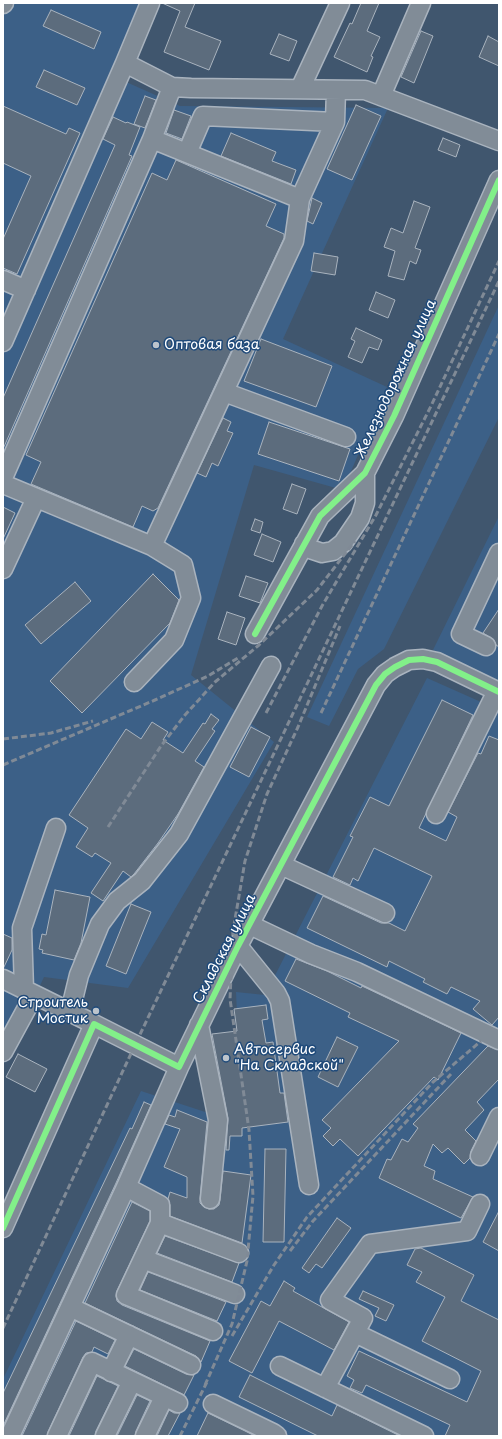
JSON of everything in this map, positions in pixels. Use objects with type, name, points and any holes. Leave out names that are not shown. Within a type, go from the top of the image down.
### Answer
[{"type":"street","points":[[3,342],[150,3]]},
{"type":"street","points":[[300,89],[340,3]]},
{"type":"street","points":[[381,96],[421,3]]},
{"type":"street","points":[[125,63],[172,87],[365,90],[499,141]]},
{"type":"street","points":[[3,478],[152,139],[172,87]]},
{"type":"street","points":[[152,546],[294,241],[300,200],[335,122],[336,90]]},
{"type":"street","points":[[188,153],[203,116],[335,122]]},
{"type":"street","points":[[152,139],[300,200]]},
{"type":"street","name":"Железнодорожная улица","points":[[255,634],[320,516],[365,473],[394,416],[499,180]]},
{"type":"street","points":[[3,280],[26,290]]},
{"type":"street","points":[[224,392],[346,437]]},
{"type":"street","points":[[304,544],[310,549],[322,552],[333,550],[343,542],[360,518],[364,503],[365,473]]},
{"type":"street","points":[[3,484],[152,546],[183,566],[191,598],[174,640],[134,682]]},
{"type":"street","points":[[3,569],[36,498]]},
{"type":"street","points":[[486,646],[461,634],[499,553]]},
{"type":"street","name":"Складская улица","points":[[10,1436],[126,1187],[179,1067],[238,946],[376,685],[385,674],[395,667],[410,660],[422,659],[437,662],[498,692]]},
{"type":"street","points":[[70,1012],[78,975],[100,924],[117,901],[142,881],[179,834],[271,666]]},
{"type":"street","points":[[436,814],[498,692]]},
{"type":"street","points":[[3,1052],[29,992],[22,928],[56,828]]},
{"type":"street","points":[[281,865],[384,913]]},
{"type":"street","points":[[250,925],[311,954],[356,972],[499,1040]]},
{"type":"street","points":[[238,946],[276,993],[280,1001],[309,1185]]},
{"type":"street","points":[[3,979],[179,1067]]},
{"type":"street","points":[[3,1228],[94,1024]]},
{"type":"street","points":[[200,1025],[218,1120],[210,1199]]},
{"type":"street","points":[[480,1156],[499,1117]]},
{"type":"street","points":[[126,1187],[160,1205],[160,1222],[126,1295],[213,1331]]},
{"type":"street","points":[[326,1388],[363,1318],[330,1300],[370,1244],[467,1231],[480,1204]]},
{"type":"street","points":[[160,1222],[239,1253]]},
{"type":"street","points":[[143,1259],[236,1294]]},
{"type":"street","points":[[70,1307],[191,1365]]},
{"type":"street","points":[[355,1333],[450,1379]]},
{"type":"street","points":[[111,1372],[129,1335]]},
{"type":"street","points":[[57,1436],[92,1362],[171,1400],[145,1436]]},
{"type":"street","points":[[280,1366],[424,1436]]},
{"type":"street","points":[[105,1436],[132,1381]]},
{"type":"street","points":[[213,1404],[273,1432],[277,1436]]},
{"type":"shaded area","points":[[3,3],[145,3],[115,77],[180,106],[388,108],[283,339],[387,387],[343,490],[254,465],[191,675],[274,742],[128,988],[44,977],[3,1065]]},
{"type":"shaded area","points":[[499,305],[499,417],[384,649],[358,669],[329,726],[307,717]]},
{"type":"shaded area","points":[[499,516],[499,681],[433,650]]},
{"type":"shaded area","points":[[427,678],[499,710],[499,1436],[3,1436],[3,1379],[141,1091],[242,1124],[236,992],[265,995]]},
{"type":"building","points":[[162,3],[195,3],[185,27],[221,41],[209,70],[164,52],[180,11]]},
{"type":"building","points":[[361,3],[379,3],[367,31],[380,37],[371,56],[373,57],[367,72],[334,57],[350,23],[352,24]]},
{"type":"building","points":[[51,10],[101,32],[94,49],[43,26]]},
{"type":"building","points":[[421,31],[433,36],[414,83],[401,77]]},
{"type":"building","points":[[279,34],[297,41],[289,61],[270,54]]},
{"type":"building","points":[[488,36],[499,42],[499,66],[479,57]]},
{"type":"building","points":[[44,70],[85,88],[77,105],[36,87]]},
{"type":"building","points":[[145,96],[156,100],[145,128],[134,124]]},
{"type":"building","points":[[356,105],[381,116],[352,180],[327,169]]},
{"type":"building","points":[[3,106],[66,134],[69,128],[80,133],[17,274],[3,268],[3,239],[31,176],[3,163]]},
{"type":"building","points":[[174,110],[191,116],[182,139],[166,133]]},
{"type":"building","points":[[113,117],[140,127],[129,155],[132,156],[3,449],[3,398],[115,145],[103,139]]},
{"type":"building","points":[[231,133],[276,152],[272,161],[296,170],[291,184],[221,156]]},
{"type":"building","points":[[443,138],[460,145],[456,157],[438,150]]},
{"type":"building","name":"Оптовая база","points":[[176,160],[276,204],[266,226],[284,234],[284,238],[158,508],[153,511],[142,506],[133,527],[31,484],[41,462],[26,455],[152,173],[167,180]]},
{"type":"building","points":[[312,198],[322,203],[313,224],[307,221]]},
{"type":"building","points":[[414,201],[430,207],[415,248],[421,250],[416,264],[410,261],[404,280],[388,276],[395,251],[384,247],[391,228],[403,233]]},
{"type":"building","points":[[314,253],[338,257],[335,275],[311,271]]},
{"type":"building","points":[[376,292],[395,300],[388,318],[369,310]]},
{"type":"building","points":[[356,328],[382,340],[378,350],[369,347],[362,363],[348,357],[355,341],[351,339]]},
{"type":"building","points":[[261,339],[332,366],[316,407],[244,381]]},
{"type":"building","points":[[223,418],[231,422],[227,431],[233,433],[218,466],[212,463],[206,477],[197,473]]},
{"type":"building","points":[[269,422],[350,449],[339,481],[258,454]]},
{"type":"building","points":[[292,484],[306,489],[297,514],[283,509]]},
{"type":"building","points":[[3,507],[15,513],[3,539]]},
{"type":"building","points":[[255,519],[263,522],[260,533],[251,530]]},
{"type":"building","points":[[262,534],[281,542],[273,562],[254,555]]},
{"type":"building","points":[[153,574],[179,600],[170,623],[82,713],[50,681]]},
{"type":"building","points":[[246,576],[268,583],[260,603],[239,596]]},
{"type":"building","points":[[75,582],[91,601],[41,644],[25,625]]},
{"type":"building","points":[[499,609],[499,647],[496,645],[494,640],[483,633]]},
{"type":"building","points":[[227,612],[245,618],[236,645],[218,639]]},
{"type":"building","points":[[442,700],[473,715],[419,828],[446,841],[457,817],[448,812],[478,753],[481,754],[489,736],[499,740],[499,1017],[492,1025],[473,1009],[480,1001],[451,987],[447,994],[423,982],[425,979],[389,961],[387,967],[307,928],[323,896],[381,923],[389,923],[405,931],[432,876],[374,848],[358,881],[353,878],[350,885],[333,877],[353,837],[350,836],[370,797],[389,806]]},
{"type":"building","points":[[211,714],[219,720],[212,729],[215,731],[195,761],[204,767],[178,814],[134,874],[131,877],[123,871],[103,901],[91,893],[111,863],[95,853],[92,857],[76,847],[88,828],[69,815],[126,729],[141,739],[152,722],[168,732],[163,740],[183,753],[203,723],[205,724]]},
{"type":"building","points":[[251,727],[270,737],[249,777],[230,767]]},
{"type":"building","points":[[55,890],[90,897],[81,943],[74,960],[42,953],[43,950],[39,949],[42,934],[46,935]]},
{"type":"building","points":[[131,904],[151,912],[126,974],[106,966]]},
{"type":"building","points":[[3,934],[12,938],[12,950],[3,969]]},
{"type":"building","points":[[296,959],[327,971],[361,988],[362,986],[461,1033],[438,1080],[434,1077],[358,1156],[340,1139],[333,1146],[323,1136],[331,1128],[322,1120],[399,1041],[348,1017],[350,1013],[285,981]]},
{"type":"building","points":[[266,1005],[268,1019],[262,1020],[266,1043],[273,1042],[280,1093],[284,1093],[288,1122],[242,1128],[242,1136],[230,1136],[229,1150],[226,1150],[228,1118],[212,1034],[237,1031],[234,1009]]},
{"type":"building","points":[[337,1037],[358,1047],[338,1087],[318,1077]]},
{"type":"building","points":[[488,1046],[499,1050],[499,1079],[477,1102],[484,1110],[465,1130],[476,1141],[471,1151],[470,1158],[464,1164],[448,1148],[442,1153],[433,1144],[424,1166],[435,1171],[433,1179],[473,1197],[461,1218],[379,1178],[387,1159],[391,1160],[402,1139],[408,1142],[418,1128],[413,1124]]},
{"type":"building","points":[[18,1054],[47,1069],[35,1092],[6,1077]]},
{"type":"building","points":[[144,1102],[151,1105],[3,1426],[3,1393],[130,1128],[132,1129]]},
{"type":"building","points":[[177,1110],[207,1122],[200,1198],[200,1203],[204,1207],[214,1209],[219,1205],[223,1171],[251,1175],[242,1243],[170,1216],[170,1205],[168,1199],[170,1192],[187,1198],[187,1177],[164,1167],[180,1129],[165,1124],[169,1115],[175,1117]]},
{"type":"building","points":[[265,1149],[286,1149],[284,1242],[263,1242]]},
{"type":"building","points":[[132,1202],[150,1211],[150,1221],[117,1291],[117,1301],[122,1305],[210,1341],[201,1362],[196,1356],[85,1303]]},
{"type":"building","points":[[499,1211],[499,1251],[483,1242]]},
{"type":"building","points":[[337,1218],[351,1228],[322,1268],[316,1264],[309,1273],[302,1268]]},
{"type":"building","points":[[165,1236],[239,1263],[232,1282],[157,1253]]},
{"type":"building","points":[[421,1248],[474,1275],[461,1301],[499,1320],[499,1436],[445,1436],[450,1425],[366,1385],[362,1393],[350,1388],[354,1380],[347,1376],[359,1351],[467,1402],[481,1371],[422,1341],[445,1297],[416,1282],[422,1272],[407,1265],[415,1249]]},
{"type":"building","points":[[148,1272],[226,1302],[217,1321],[140,1290]]},
{"type":"building","points":[[284,1281],[295,1288],[293,1291],[349,1322],[334,1350],[279,1321],[252,1373],[229,1361],[261,1301],[270,1306]]},
{"type":"building","points":[[363,1291],[394,1305],[386,1321],[375,1316],[379,1308],[359,1299]]},
{"type":"building","points":[[76,1321],[115,1340],[108,1354],[94,1347],[92,1352],[86,1353],[83,1357],[47,1436],[22,1436]]},
{"type":"building","points":[[134,1349],[186,1374],[194,1375],[184,1395],[125,1366]]},
{"type":"building","points":[[250,1375],[332,1416],[337,1405],[400,1436],[318,1436],[239,1397]]},
{"type":"building","points":[[97,1376],[118,1386],[95,1436],[69,1436]]},
{"type":"building","points":[[137,1395],[150,1401],[135,1436],[117,1436]]},
{"type":"building","points":[[169,1410],[174,1413],[180,1413],[168,1436],[157,1436]]},
{"type":"building","points":[[208,1413],[243,1430],[255,1436],[197,1436]]},
{"type":"railway","points":[[266,713],[322,606],[376,515],[431,406],[499,261]]},
{"type":"railway","points":[[3,1328],[135,1045],[499,281]]},
{"type":"railway","points":[[321,713],[499,334]]},
{"type":"railway","points":[[108,827],[161,746],[185,715],[215,682],[259,645],[317,590],[355,541]]},
{"type":"railway","points":[[205,1385],[232,1324],[247,1261],[253,1196],[249,1130],[230,999],[233,931],[245,861],[267,794],[298,727],[340,626]]},
{"type":"railway","points":[[3,765],[208,676],[238,658]]},
{"type":"railway","points":[[3,739],[51,733],[93,721]]},
{"type":"railway","points":[[232,1336],[274,1265],[307,1217],[433,1082],[481,1041]]},
{"type":"railway","points":[[290,1251],[313,1221],[451,1074]]},
{"type":"railway","points":[[180,1436],[208,1380]]},
{"type":"cycle path","points":[[255,634],[320,516],[365,473],[394,416],[499,180]]},
{"type":"cycle path","points":[[3,1228],[94,1024],[179,1067],[238,946],[376,685],[385,674],[409,660],[423,659],[437,662],[499,692]]},
{"type":"place","name":"Оптовая база","points":[[156,345]]},
{"type":"place","name":"Строитель Мостик","points":[[96,1011]]},
{"type":"place","name":"Автосервис \"На Складской\"","points":[[226,1058]]}]
